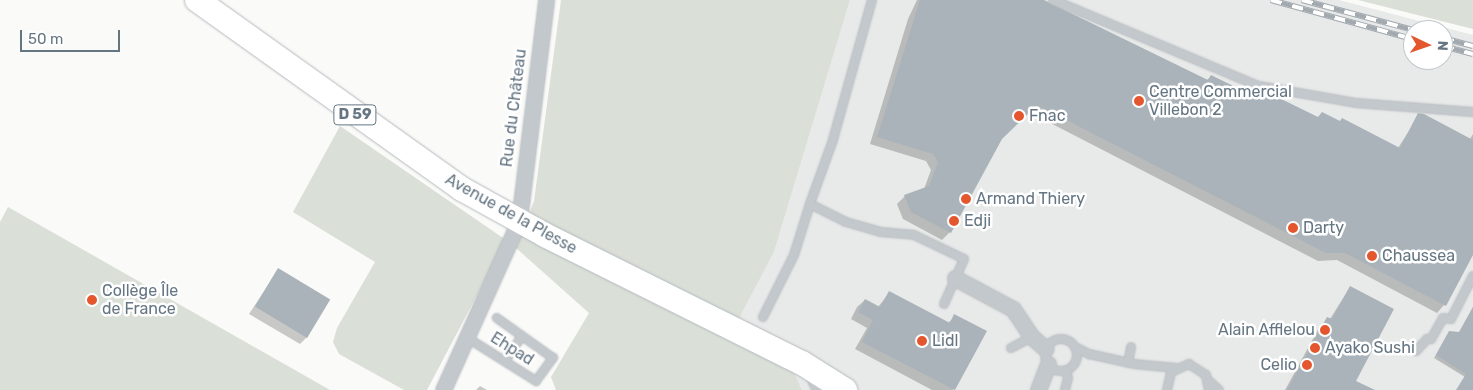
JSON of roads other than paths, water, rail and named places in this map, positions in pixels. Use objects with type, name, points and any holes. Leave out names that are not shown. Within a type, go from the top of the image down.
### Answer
[{"type":"main road","name":"Avenue de la Plesse","points":[[197,0],[454,184],[519,222],[813,376],[845,390]]},
{"type":"main road","name":"Avenue de la Plesse","points":[[813,376],[851,382],[865,390]]},
{"type":"street","name":"Rue du Château","points":[[443,390],[519,222],[546,0]]},
{"type":"street","points":[[955,278],[1013,309],[1047,356],[1038,390]]},
{"type":"lane","points":[[762,317],[794,255],[830,147],[872,0]]},
{"type":"lane","points":[[1053,0],[1260,86],[1356,102],[1473,112]]},
{"type":"lane","points":[[810,204],[846,222],[880,232],[914,235],[964,259],[944,304]]},
{"type":"lane","points":[[1416,351],[1427,339],[1432,339],[1443,318],[1451,320],[1473,276]]},
{"type":"lane","name":"Ehpad","points":[[466,337],[536,381],[553,358],[497,318]]},
{"type":"lane","points":[[505,361],[522,336]]},
{"type":"lane","points":[[1011,348],[1032,337]]},
{"type":"lane","points":[[1089,354],[1066,370],[1056,370],[1047,356],[1057,340],[1067,340],[1075,347],[1089,354],[1128,363],[1149,367],[1176,368],[1196,366],[1219,390]]},
{"type":"lane","points":[[1075,347],[1075,362]]},
{"type":"lane","points":[[1128,363],[1131,347]]},
{"type":"lane","points":[[1149,367],[1168,378]]},
{"type":"lane","points":[[1167,390],[1168,378],[1176,368]]},
{"type":"lane","points":[[1065,390],[1068,378],[1066,370]]},
{"type":"lane","points":[[1209,381],[1209,390]]},
{"type":"railway","points":[[1271,0],[1403,36]]},
{"type":"railway","points":[[1302,0],[1403,27]]},
{"type":"railway","points":[[1453,41],[1473,46]]},
{"type":"railway","points":[[1453,49],[1473,54]]},
{"type":"place","name":"Centre Commercial Villebon 2","points":[[1139,101]]},
{"type":"place","name":"Fnac","points":[[1019,116]]},
{"type":"place","name":"Armand Thiery","points":[[966,199]]},
{"type":"place","name":"Edji","points":[[954,221]]},
{"type":"place","name":"Darty","points":[[1293,228]]},
{"type":"place","name":"Chaussea","points":[[1372,256]]},
{"type":"place","name":"Collège Île de France","points":[[92,300]]},
{"type":"place","name":"Alain Afflelou","points":[[1325,330]]},
{"type":"place","name":"Lidl","points":[[922,341]]},
{"type":"place","name":"Ayako Sushi","points":[[1315,348]]},
{"type":"place","name":"Celio","points":[[1307,365]]}]
